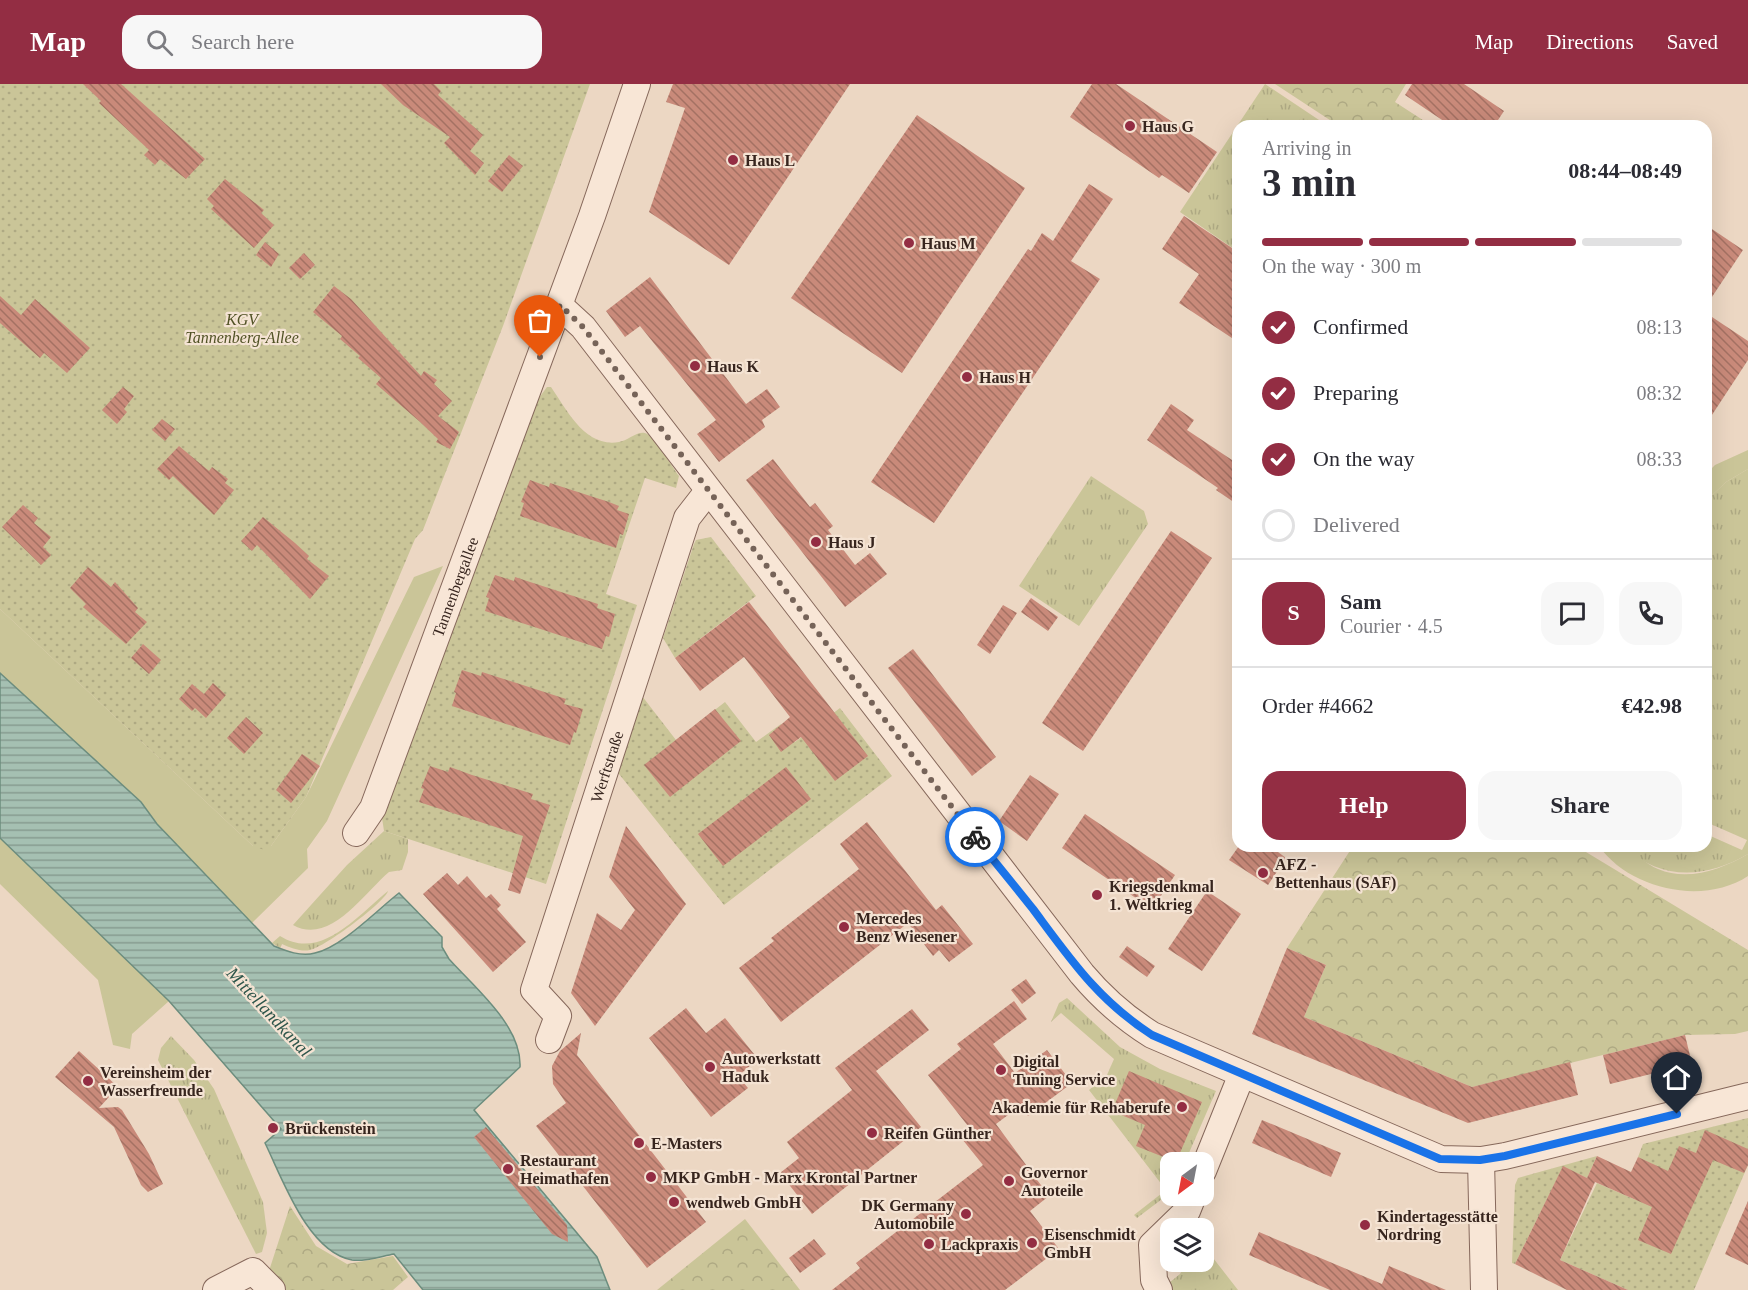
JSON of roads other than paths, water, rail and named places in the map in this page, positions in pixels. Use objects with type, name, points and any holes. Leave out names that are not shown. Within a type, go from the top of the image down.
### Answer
[{"type":"street","points":[[637,84],[560,305],[583,327],[1102,997],[1126,1019],[1152,1035],[1440,1159],[1480,1160],[1748,1096]]},
{"type":"street","name":"Tannenbergallee","points":[[356,833],[373,808],[560,305]]},
{"type":"street","name":"Werftstraße","points":[[549,1040],[558,1016],[534,990],[687,518],[708,491]]},
{"type":"street","points":[[1211,1152],[1242,1074]]},
{"type":"street","points":[[1480,1160],[1484,1290]]},
{"type":"street","points":[[1159,1290],[1154,1280],[1152,1245],[1189,1206]]},
{"type":"street","points":[[216,1290],[253,1271],[272,1290]]},
{"type":"water","name":"Mittellandkanal","points":[[0,673],[141,802],[157,824],[274,946],[299,954],[315,953],[325,949],[348,936],[399,893],[442,937],[442,947],[449,959],[495,1008],[505,1022],[519,1052],[520,1067],[474,1110],[597,1257],[610,1290],[423,1290],[394,1254],[368,1260],[352,1260],[336,1254],[322,1244],[299,1212],[265,1143],[281,1129],[169,1001],[0,838]]},
{"type":"place","name":"Haus G","points":[[1130,126]]},
{"type":"place","name":"Haus L","points":[[733,160]]},
{"type":"place","name":"Haus M","points":[[909,243]]},
{"type":"place","name":"Haus K","points":[[695,366]]},
{"type":"place","name":"Haus H","points":[[967,377]]},
{"type":"place","name":"Haus J","points":[[816,542]]},
{"type":"place","name":"AFZ - Bettenhaus (SAF)","points":[[1263,873]]},
{"type":"place","name":"Kriegsdenkmal 1. Weltkrieg","points":[[1097,895]]},
{"type":"place","name":"Mercedes Benz Wiesener","points":[[844,927]]},
{"type":"place","name":"Autowerkstatt Haduk","points":[[710,1067]]},
{"type":"place","name":"Digital Tuning Service","points":[[1001,1070]]},
{"type":"place","name":"Vereinsheim der Wasserfreunde","points":[[88,1081]]},
{"type":"place","name":"Akademie für Rehaberufe","points":[[1182,1107]]},
{"type":"place","name":"Brückenstein","points":[[273,1128]]},
{"type":"place","name":"Reifen Günther","points":[[872,1133]]},
{"type":"place","name":"E-Masters","points":[[639,1143]]},
{"type":"place","name":"Restaurant Heimathafen","points":[[508,1169]]},
{"type":"place","name":"MKP GmbH - Marx Krontal Partner","points":[[651,1177]]},
{"type":"place","name":"Governor Autoteile","points":[[1009,1181]]},
{"type":"place","name":"wendweb GmbH","points":[[674,1202]]},
{"type":"place","name":"DK Germany Automobile","points":[[966,1214]]},
{"type":"place","name":"Kindertagesstätte Nordring","points":[[1365,1225]]},
{"type":"place","name":"Eisenschmidt GmbH","points":[[1032,1243]]},
{"type":"place","name":"Lackpraxis","points":[[929,1244]]},
{"type":"park label","name":"KGV Tannenberg-Allee","points":[[242,328]]}]
